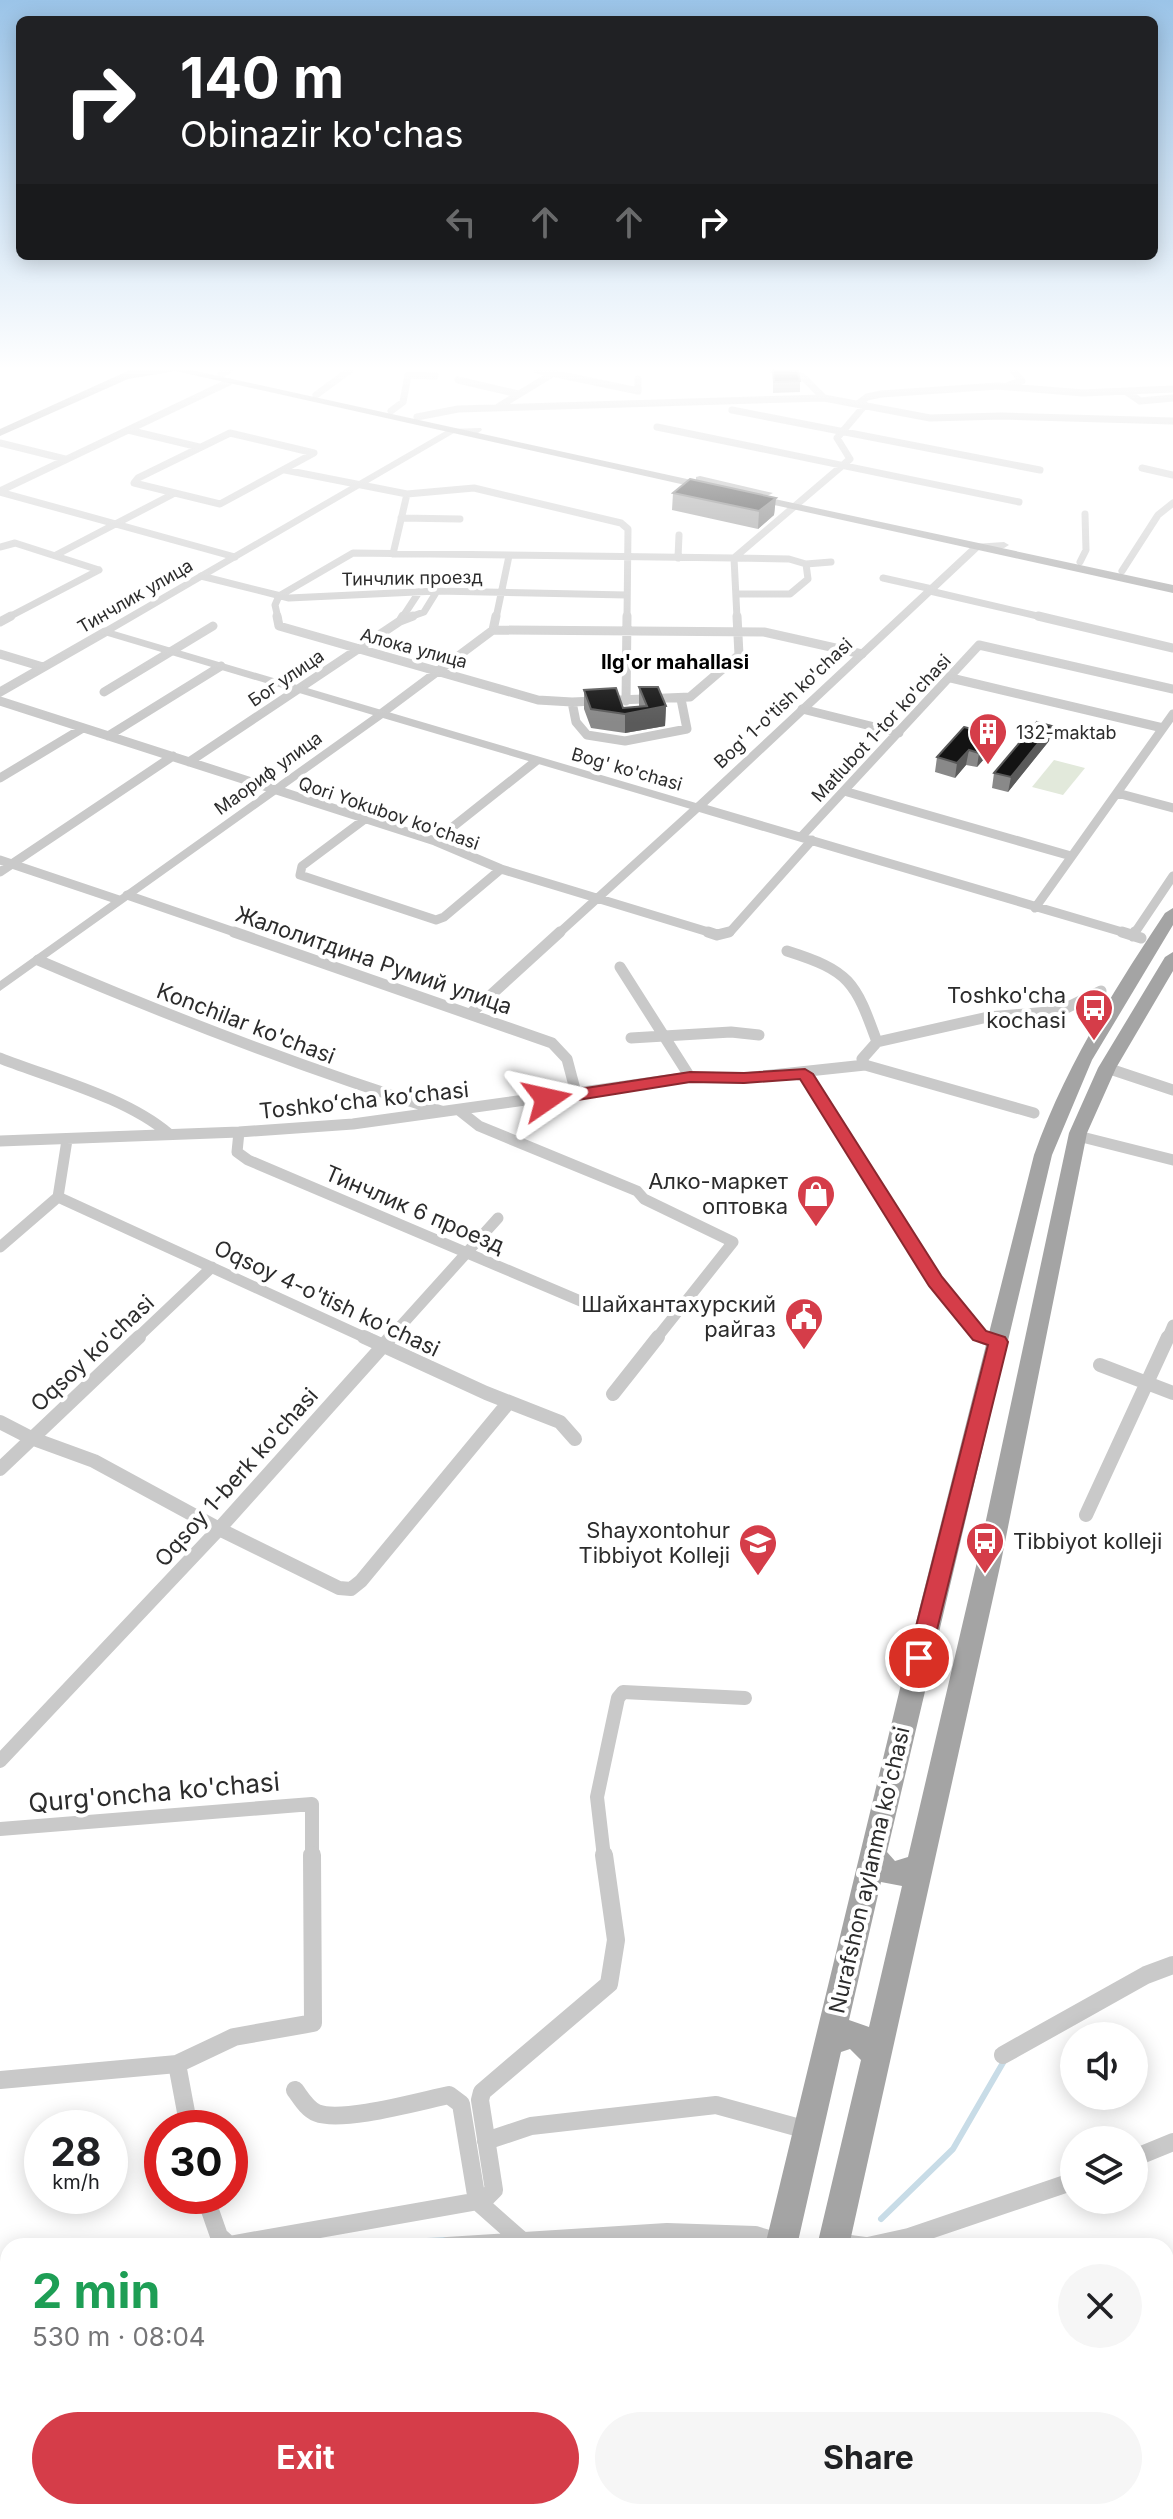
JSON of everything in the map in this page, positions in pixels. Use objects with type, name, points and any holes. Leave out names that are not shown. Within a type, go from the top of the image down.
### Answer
[{"type":"main road","points":[[726,488],[1004,545],[1083,556],[1122,571],[1173,582]]},
{"type":"main road","points":[[730,488],[1173,589]]},
{"type":"main road","name":"Nurafshon aylanma ko'chasi","points":[[784,2238],[874,1852],[1055,1119],[1105,1022],[1173,913]]},
{"type":"main road","name":"Nurafshon aylanma ko'chasi","points":[[834,2238],[989,1562],[1078,1136],[1083,1118],[1107,1068],[1173,957]]},
{"type":"main road","points":[[874,1852],[879,1864],[890,1873],[905,1874],[917,1866]]},
{"type":"main road","points":[[829,2043],[842,2035],[856,2034],[868,2043],[875,2057]]},
{"type":"street","points":[[154,488],[213,504],[223,504],[253,488]]},
{"type":"street","name":"Тинчлик улица","points":[[0,692],[354,488]]},
{"type":"street","points":[[378,488],[407,494],[474,488],[615,520],[628,529],[626,701]]},
{"type":"street","points":[[734,558],[815,488]]},
{"type":"street","points":[[950,488],[1019,502]]},
{"type":"street","points":[[0,491],[235,557]]},
{"type":"street","points":[[56,555],[173,494]]},
{"type":"street","points":[[393,554],[407,494]]},
{"type":"street","points":[[1122,571],[1158,515],[1173,503]]},
{"type":"street","points":[[1083,556],[1085,514]]},
{"type":"street","points":[[401,518],[460,519]]},
{"type":"street","points":[[678,558],[679,535]]},
{"type":"street","points":[[965,537],[977,546],[1004,545]]},
{"type":"street","points":[[0,547],[15,543],[99,570],[0,622]]},
{"type":"street","name":"Bog' 1-o'tish ko'chasi","points":[[470,1014],[601,898],[977,546]]},
{"type":"street","points":[[279,596],[350,554],[789,559],[806,564],[831,562]]},
{"type":"street","points":[[509,556],[493,630],[779,634],[862,654]]},
{"type":"street","points":[[572,702],[576,722],[587,735],[625,741],[687,729],[681,699],[690,697],[739,655],[734,558]]},
{"type":"street","points":[[736,594],[790,594],[808,579],[806,564]]},
{"type":"street","name":"Тинчлик проезд","points":[[201,576],[279,596],[437,591],[626,595]]},
{"type":"street","points":[[881,578],[1173,648]]},
{"type":"street","name":"Бог улица","points":[[189,762],[400,621],[424,612],[437,591]]},
{"type":"street","name":"Бог улица","points":[[400,621],[419,592]]},
{"type":"street","name":"Алока улица","points":[[279,596],[275,605],[279,626],[538,700],[681,699]]},
{"type":"street","points":[[104,692],[213,626]]},
{"type":"street","name":"Маориф улица","points":[[0,987],[442,671],[493,630]]},
{"type":"street","name":"Bog' ko'chasi","points":[[105,632],[1137,937],[1173,876]]},
{"type":"street","name":"Matlubot 1-tor ko'chasi","points":[[724,934],[730,932],[844,791],[979,645],[1173,689]]},
{"type":"street","points":[[0,654],[43,667]]},
{"type":"street","points":[[108,736],[221,666]]},
{"type":"street","points":[[951,678],[1163,728]]},
{"type":"street","name":"Qori Yokubov ko'chasi","points":[[0,701],[435,841],[501,869],[724,934]]},
{"type":"street","points":[[802,709],[899,733]]},
{"type":"street","points":[[1035,908],[1173,714]]},
{"type":"street","points":[[0,778],[83,728]]},
{"type":"street","points":[[0,872],[173,756]]},
{"type":"street","points":[[435,841],[536,761]]},
{"type":"street","points":[[844,791],[1071,856]]},
{"type":"street","points":[[1117,793],[1173,808]]},
{"type":"street","points":[[365,819],[300,868],[300,875],[431,920],[444,917],[501,869]]},
{"type":"street","name":"Жалолитдина Румий улица","points":[[0,860],[123,898],[552,1043],[562,1050],[572,1067],[576,1093]]},
{"type":"street","points":[[787,951],[832,965],[847,977],[856,989],[877,1042]]},
{"type":"street","name":"Konchilar ko'chasi","points":[[38,960],[195,1027],[344,1081],[444,1112]]},
{"type":"street","points":[[620,967],[690,1077]]},
{"type":"street","points":[[865,1065],[862,1059],[865,1052],[877,1042],[988,1017],[1060,1011],[1101,991]]},
{"type":"street","points":[[631,1038],[731,1032],[759,1035]]},
{"type":"street","points":[[0,1058],[138,1114],[169,1134]]},
{"type":"street","name":"Toshkoʻcha koʻchasi","points":[[0,1141],[239,1132],[353,1124],[690,1077],[744,1078],[805,1074],[865,1065],[1034,1113]]},
{"type":"street","points":[[1107,1068],[1173,1090]]},
{"type":"street","points":[[805,1074],[935,1282],[980,1336],[998,1342]]},
{"type":"street","points":[[460,1111],[479,1126],[637,1191],[644,1199],[733,1242],[613,1394]]},
{"type":"street","name":"Тинчлик 6 проезд","points":[[239,1132],[237,1152],[248,1160],[597,1308]]},
{"type":"street","points":[[1078,1136],[1173,1160]]},
{"type":"street","points":[[0,1247],[58,1197],[67,1140]]},
{"type":"street","name":"Oqsoy 4-o'tish ko'chasi","points":[[58,1197],[385,1347],[560,1422],[575,1439]]},
{"type":"street","name":"Oqsoy 1-berk ko'chasi","points":[[0,1761],[219,1529],[498,1218]]},
{"type":"street","name":"Oqsoy ko'chasi","points":[[0,1469],[212,1267]]},
{"type":"street","points":[[1086,1515],[1173,1325]]},
{"type":"street","points":[[1100,1365],[1173,1393]]},
{"type":"street","points":[[0,1422],[31,1438],[94,1461],[219,1529],[339,1588],[351,1589],[361,1581],[509,1402]]},
{"type":"street","points":[[317,2238],[482,2206],[490,2197],[494,2190],[480,2100],[482,2092],[609,1984],[615,1966],[614,1912],[596,1804],[618,1698],[623,1692],[631,1691],[745,1698]]},
{"type":"street","name":"Qurg'oncha ko'chasi","points":[[0,1829],[312,1804],[313,2023],[234,2037],[177,2064]]},
{"type":"street","points":[[1003,2055],[1146,1975],[1173,1965]]},
{"type":"street","points":[[0,2080],[177,2064],[186,2110]]},
{"type":"street","points":[[295,2090],[312,2111],[322,2115],[449,2095],[455,2097],[461,2104],[482,2206],[517,2238],[667,2232],[755,2235],[763,2238]]},
{"type":"street","points":[[486,2141],[531,2126],[716,2105],[808,2131]]},
{"type":"street","points":[[1148,2152],[1173,2142]]},
{"type":"street","points":[[904,2238],[1060,2186]]},
{"type":"street","points":[[211,2214],[221,2238]]},
{"type":"shaded area","points":[[1054,760],[1085,768],[1063,795],[1032,787]]},
{"type":"building","points":[[680,488],[729,488],[776,498],[759,511],[673,493]]},
{"type":"building","points":[[639,687],[658,687],[666,706],[625,714],[591,709],[584,690],[616,688],[623,708],[647,706]]},
{"type":"building","points":[[1037,722],[1052,726],[1011,777],[994,773]]},
{"type":"building","points":[[964,727],[995,735],[979,753],[969,750],[957,763],[937,757]]},
{"type":"waterway","points":[[881,2219],[953,2149],[1004,2061]]},
{"type":"place","name":"132-maktab","points":[[988,766]]},
{"type":"place","name":"Toshko'cha kochasi","points":[[1094,1042]]},
{"type":"place","name":"Алко-маркет оптовка","points":[[816,1228]]},
{"type":"place","name":"Шайхантахурский райгаз","points":[[804,1351]]},
{"type":"place","name":"Tibbiyot kolleji","points":[[985,1575]]},
{"type":"place","name":"Shayxontohur Tibbiyot Kolleji","points":[[758,1577]]},
{"type":"district","name":"Ilg'or mahallasi","points":[[675,662]]},
{"type":"route","points":[[547,1099],[690,1077],[744,1078],[805,1074],[935,1282],[956,1311],[980,1336],[998,1342],[919,1658]]}]
